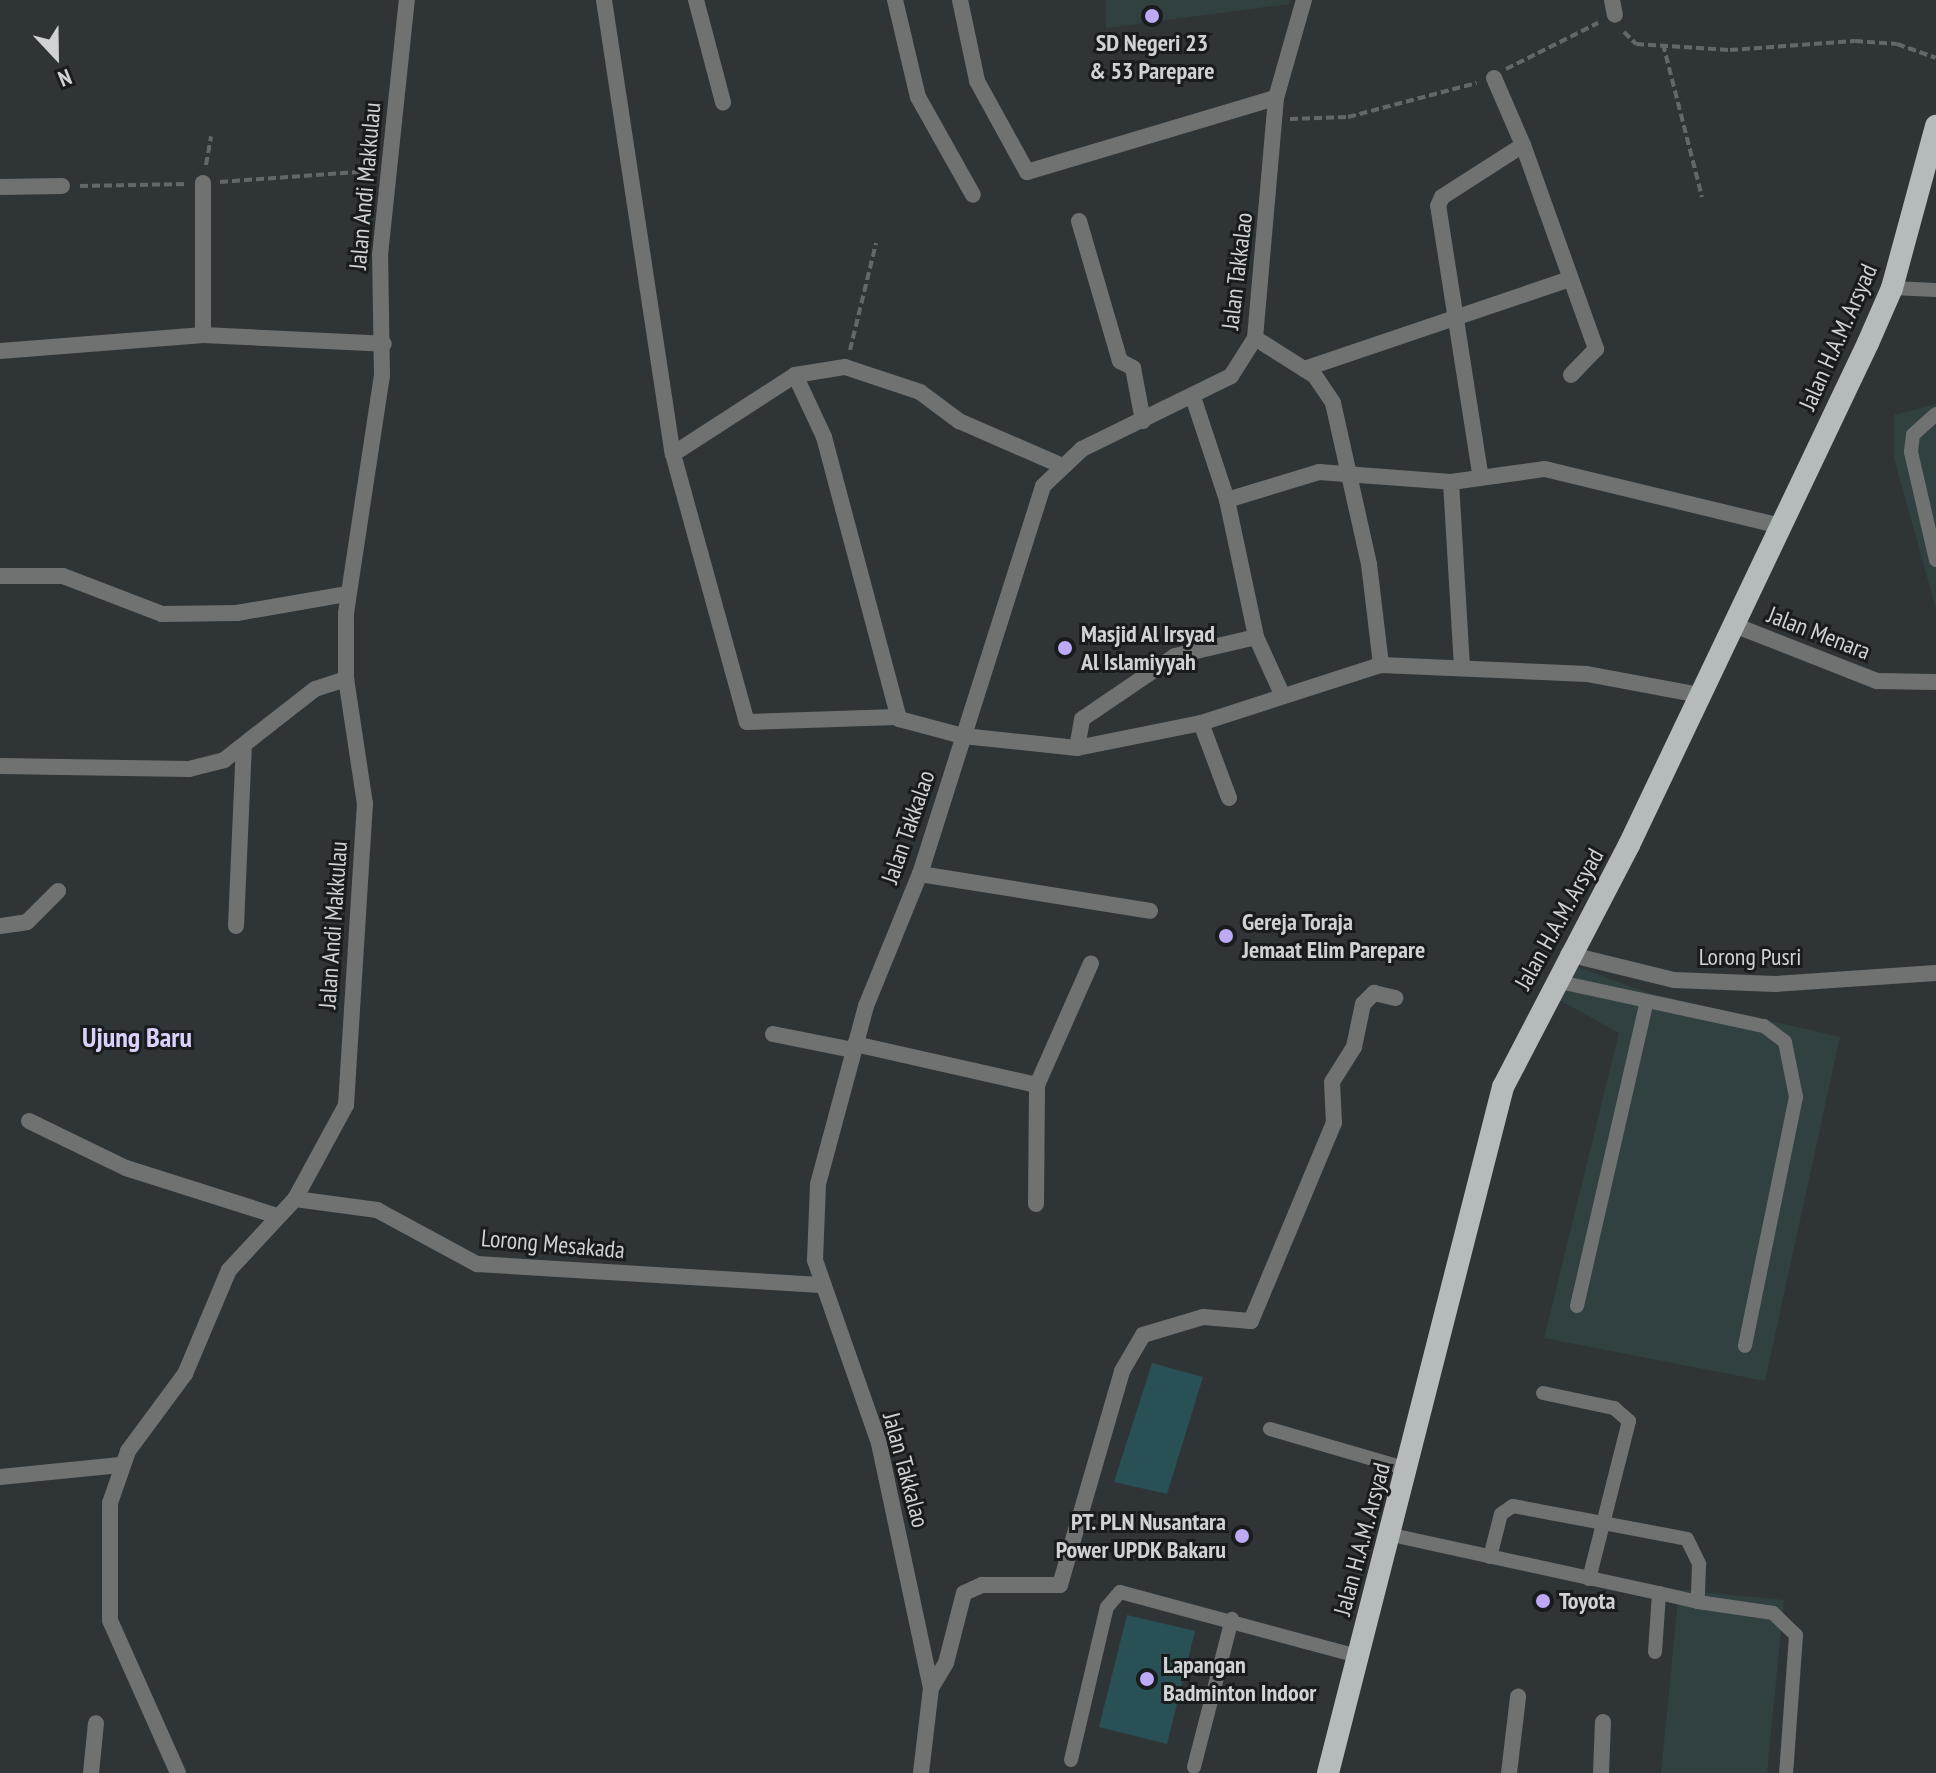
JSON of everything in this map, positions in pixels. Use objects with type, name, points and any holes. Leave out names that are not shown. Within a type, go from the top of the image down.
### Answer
[{"type":"highway","name":"Jalan H.A.M. Arsyad","points":[[1328,1773],[1392,1535],[1480,1161],[1503,1087],[1568,954],[1629,845],[1892,288],[1936,126]]},
{"type":"street","name":"Jalan Andi Makkulau","points":[[178,1773],[110,1620],[107,1525],[120,1465],[185,1374],[229,1270],[295,1199],[346,1105],[365,804],[346,679],[347,594],[384,344],[380,255],[407,0]]},
{"type":"street","points":[[604,0],[673,454],[747,722],[896,717],[963,736],[1077,748],[1201,723],[1282,694],[1381,665],[1462,666],[1587,674],[1699,695]]},
{"type":"street","points":[[696,0],[723,102]]},
{"type":"street","points":[[895,0],[918,97],[973,195]]},
{"type":"street","points":[[960,0],[977,81],[1027,172],[1276,98]]},
{"type":"street","name":"Jalan Takkalao","points":[[921,1773],[931,1688],[879,1443],[820,1285],[812,1223],[854,1047],[920,874],[1035,508],[1060,465],[1143,421],[1194,400],[1231,376],[1255,338],[1276,98],[1304,0]]},
{"type":"street","points":[[1494,78],[1523,145],[1596,349],[1571,375]]},
{"type":"street","points":[[1480,473],[1456,323],[1442,197],[1523,145]]},
{"type":"street","points":[[203,183],[203,335]]},
{"type":"street","points":[[0,187],[62,186]]},
{"type":"street","points":[[1079,221],[1120,361],[1133,368],[1143,421]]},
{"type":"street","points":[[1304,369],[1456,323],[1570,279]]},
{"type":"street","points":[[0,351],[203,335],[384,344]]},
{"type":"street","points":[[1255,338],[1304,369],[1333,403],[1349,473],[1381,665]]},
{"type":"street","points":[[673,454],[795,375],[845,367],[920,392],[959,421],[1060,465]]},
{"type":"street","points":[[795,375],[824,437],[896,717]]},
{"type":"street","points":[[1194,400],[1227,500],[1256,637],[1282,694]]},
{"type":"street","points":[[1227,500],[1319,472],[1451,482],[1480,473],[1545,469],[1780,526]]},
{"type":"street","points":[[1451,482],[1462,666]]},
{"type":"street","points":[[0,576],[63,576],[162,614],[237,613],[347,594]]},
{"type":"street","name":"Jalan Menara","points":[[1734,625],[1877,681],[1936,682]]},
{"type":"street","points":[[1077,748],[1079,722],[1155,668],[1256,637]]},
{"type":"street","points":[[0,766],[189,769],[224,760],[315,689],[346,679]]},
{"type":"street","points":[[1201,723],[1229,798]]},
{"type":"street","points":[[236,926],[244,745]]},
{"type":"street","points":[[920,874],[1150,911]]},
{"type":"street","points":[[0,926],[27,922],[58,891]]},
{"type":"street","name":"Lorong Pusri","points":[[1568,954],[1674,980],[1775,984],[1936,973]]},
{"type":"street","points":[[1036,1204],[1037,1085],[1091,963]]},
{"type":"street","points":[[931,1688],[946,1663],[964,1593],[982,1585],[1060,1585],[1122,1371],[1143,1335],[1187,1319],[1251,1321],[1334,1123],[1332,1082],[1358,1037],[1363,1004],[1374,993],[1395,998]]},
{"type":"street","points":[[773,1034],[854,1047],[1037,1085]]},
{"type":"street","points":[[29,1121],[140,1173],[277,1216]]},
{"type":"street","name":"Lorong Mesakada","points":[[295,1199],[377,1210],[477,1264],[820,1285]]},
{"type":"street","points":[[0,1477],[120,1465]]},
{"type":"street","points":[[1509,1773],[1518,1697]]},
{"type":"street","points":[[1601,1773],[1603,1722]]},
{"type":"street","points":[[91,1773],[96,1723]]},
{"type":"lane","points":[[1892,288],[1936,290]]},
{"type":"lane","points":[[1936,414],[1913,435],[1911,452],[1936,560]]},
{"type":"lane","points":[[1555,981],[1646,1005],[1764,1026],[1795,1063],[1796,1097],[1745,1346]]},
{"type":"lane","points":[[1577,1306],[1646,1005]]},
{"type":"lane","points":[[1543,1393],[1624,1412],[1628,1435],[1589,1579]]},
{"type":"lane","points":[[1270,1429],[1408,1469]]},
{"type":"lane","points":[[1490,1557],[1501,1514],[1513,1506],[1605,1521],[1687,1539],[1699,1564],[1698,1602]]},
{"type":"lane","points":[[1392,1535],[1698,1602],[1773,1613],[1796,1635],[1786,1773]]},
{"type":"lane","points":[[1655,1652],[1659,1593]]},
{"type":"lane","points":[[1071,1760],[1115,1595],[1232,1619],[1358,1656]]},
{"type":"lane","points":[[1194,1767],[1232,1619]]},
{"type":"path","points":[[1276,120],[1348,117],[1494,78],[1546,44],[1614,8],[1636,44],[1730,50],[1855,41],[1897,44],[1936,58]]},
{"type":"path","points":[[1663,44],[1702,197]]},
{"type":"path","points":[[203,183],[211,136]]},
{"type":"path","points":[[62,186],[203,183],[389,170]]},
{"type":"path","points":[[845,367],[876,243]]},
{"type":"shaded area","name":"SD Negeri 23 & 53 Parepare","points":[[1106,0],[1289,0],[1289,4],[1106,28]]},
{"type":"shaded area","points":[[1936,404],[1936,609],[1894,458],[1894,415]]},
{"type":"shaded area","points":[[1570,964],[1648,993],[1840,1037],[1765,1381],[1544,1338],[1619,1033],[1554,997]]},
{"type":"shaded area","points":[[1152,1363],[1203,1377],[1167,1494],[1114,1482]]},
{"type":"shaded area","points":[[1679,1590],[1784,1600],[1767,1773],[1661,1773]]},
{"type":"shaded area","name":"Lapangan Badminton Indoor","points":[[1127,1615],[1195,1631],[1167,1744],[1099,1727]]},
{"type":"place","name":"SD Negeri 23 & 53 Parepare","points":[[1152,16]]},
{"type":"place","name":"Masjid Al Irsyad Al Islamiyyah","points":[[1065,648]]},
{"type":"place","name":"Gereja Toraja Jemaat Elim Parepare","points":[[1226,936]]},
{"type":"place","name":"PT. PLN Nusantara Power UPDK Bakaru","points":[[1242,1536]]},
{"type":"place","name":"Toyota","points":[[1543,1601]]},
{"type":"place","name":"Lapangan Badminton Indoor","points":[[1147,1679]]},
{"type":"district","name":"Ujung Baru","points":[[137,1037]]}]
